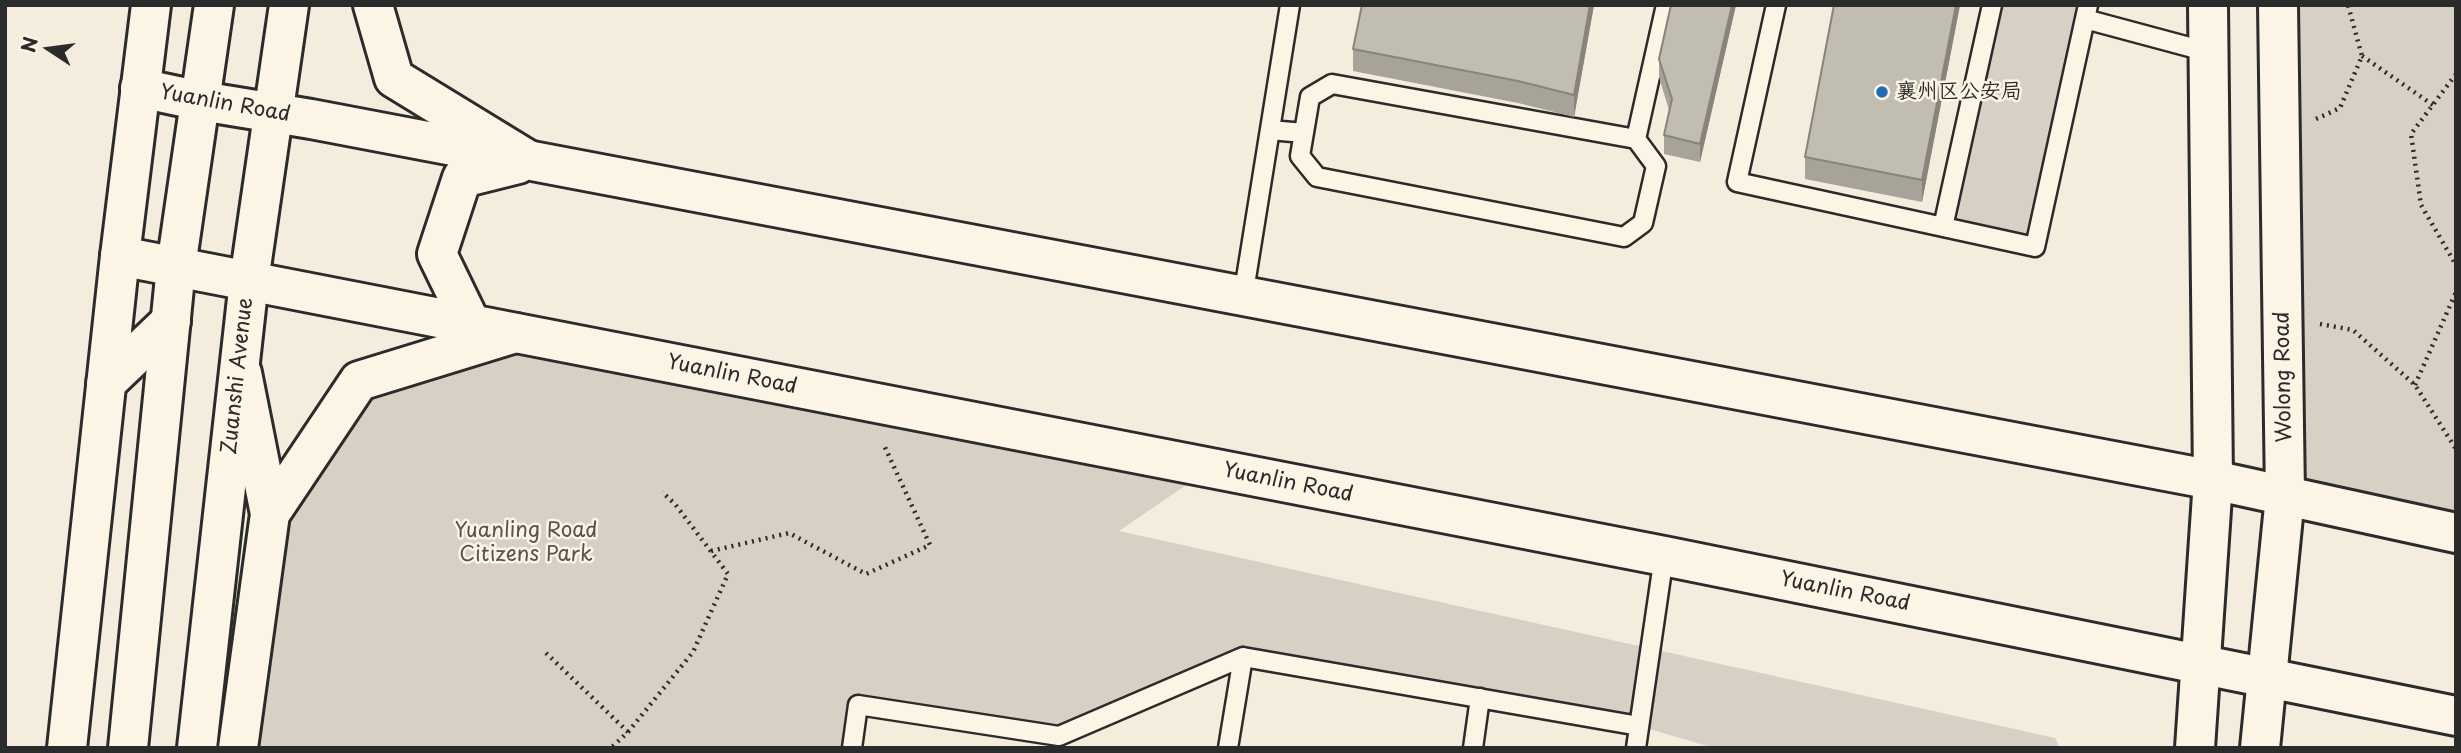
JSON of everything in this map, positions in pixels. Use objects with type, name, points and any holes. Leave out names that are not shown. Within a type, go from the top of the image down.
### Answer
[{"type":"main road","points":[[66,748],[120,256],[151,5]]},
{"type":"main road","points":[[128,748],[176,267],[215,5]]},
{"type":"main road","points":[[373,5],[394,78],[530,161]]},
{"type":"main road","points":[[2195,748],[2213,480],[2208,5]]},
{"type":"main road","name":"Wolong Road","points":[[2260,748],[2286,496],[2278,5]]},
{"type":"main road","name":"Zuanshi Avenue","points":[[197,748],[249,281],[289,12]]},
{"type":"main road","name":"Yuanlin Road","points":[[140,88],[2213,480],[2456,533]]},
{"type":"main road","points":[[471,324],[437,254],[462,178],[530,161]]},
{"type":"main road","name":"Yuanlin Road","points":[[120,256],[1664,556],[2456,716]]},
{"type":"main road","points":[[106,383],[171,321]]},
{"type":"main road","points":[[270,514],[359,381],[515,333]]},
{"type":"main road","points":[[238,748],[270,514],[240,362]]},
{"type":"lane","points":[[1243,297],[1290,5]]},
{"type":"lane","points":[[1636,139],[1666,5]]},
{"type":"lane","points":[[1776,5],[1737,182],[2035,247],[2087,12],[2208,52]]},
{"type":"lane","points":[[1944,227],[1992,5]]},
{"type":"lane","points":[[1332,83],[1636,139],[1656,166],[1643,223],[1624,237],[1317,177],[1300,156],[1310,97],[1332,83]]},
{"type":"lane","points":[[1270,130],[1304,133]]},
{"type":"lane","points":[[1636,748],[1664,556]]},
{"type":"lane","points":[[852,748],[858,705],[1059,736],[1243,657],[1639,726]]},
{"type":"lane","points":[[1228,748],[1243,657]]},
{"type":"lane","points":[[1473,748],[1480,698]]},
{"type":"path","points":[[2280,135],[2340,108],[2362,56],[2348,5]]},
{"type":"path","points":[[2362,56],[2433,104]]},
{"type":"path","points":[[2456,74],[2411,134],[2421,205],[2456,265]]},
{"type":"path","points":[[2414,385],[2456,292]]},
{"type":"path","points":[[2283,317],[2353,330],[2414,385],[2456,449]]},
{"type":"path","points":[[711,551],[789,533],[866,574],[930,545],[863,400]]},
{"type":"path","points":[[611,748],[628,732],[693,652],[728,574],[675,503],[662,492]]},
{"type":"path","points":[[546,653],[628,732]]},
{"type":"green space","points":[[1992,5],[2088,5],[2035,247],[1943,227]]},
{"type":"green space","points":[[2278,5],[2456,5],[2456,533],[2285,496]]},
{"type":"green space","name":"Yuanling Road Citizens Park","points":[[515,333],[1211,468],[1119,531],[2055,738],[2060,748],[1714,748],[1639,726],[1243,657],[1071,731],[859,705],[852,748],[238,748],[270,514],[359,381]]},
{"type":"building","points":[[1362,5],[1590,5],[1574,95],[1518,81],[1353,49]]},
{"type":"building","points":[[1671,5],[1732,5],[1700,144],[1664,135],[1672,99],[1659,59]]},
{"type":"building","name":"襄州区公安局","points":[[1834,5],[1956,5],[1922,180],[1805,157]]},
{"type":"place","name":"襄州区公安局","points":[[1882,92]]}]
